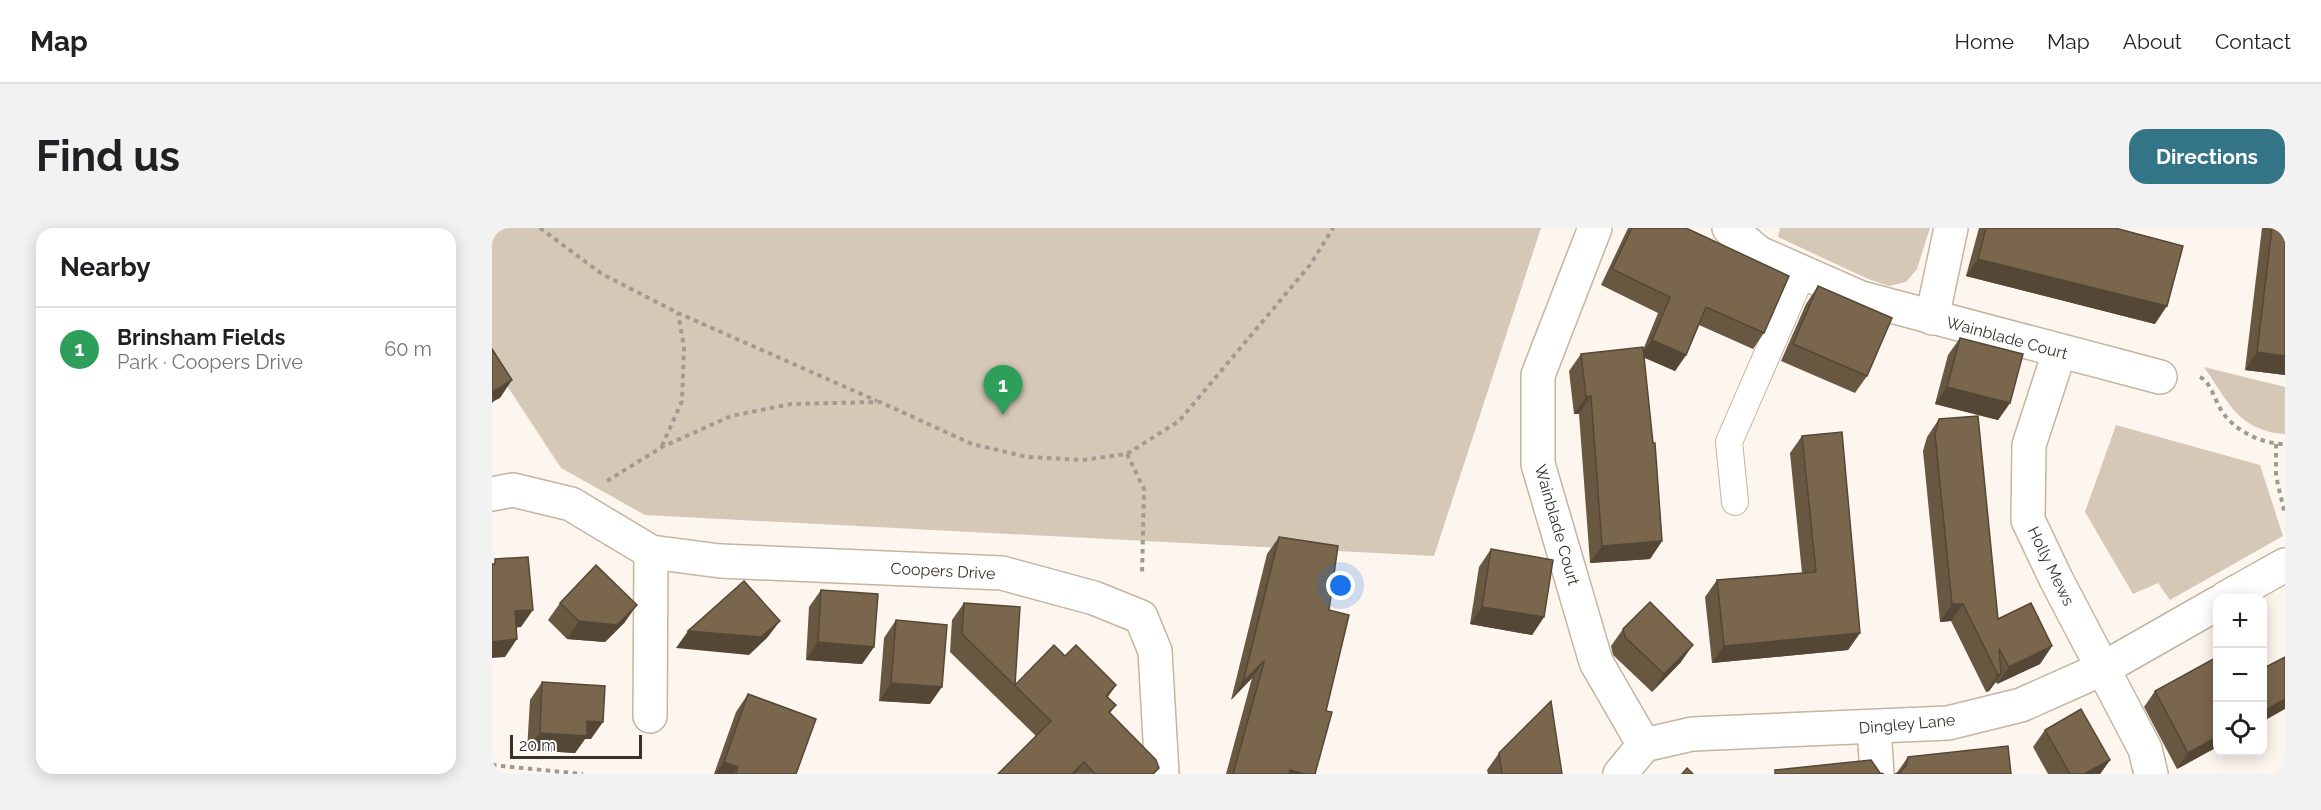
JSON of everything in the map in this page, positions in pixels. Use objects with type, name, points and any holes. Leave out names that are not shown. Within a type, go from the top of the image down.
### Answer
[{"type":"street","name":"Wainblade Court","points":[[1595,228],[1538,375],[1538,464],[1596,662],[1644,745]]},
{"type":"street","name":"Wainblade Court","points":[[1729,228],[1759,253],[1861,298],[2059,353],[2160,377]]},
{"type":"street","points":[[1932,318],[1951,228]]},
{"type":"street","name":"Holly Mews","points":[[2059,353],[2029,445],[2028,520],[2056,579],[2145,749],[2151,774]]},
{"type":"street","name":"Coopers Drive","points":[[492,494],[513,490],[571,504],[651,552],[720,561],[1002,573],[1094,598],[1141,617]]},
{"type":"street","points":[[650,716],[651,552]]},
{"type":"street","points":[[2233,594],[2285,565]]},
{"type":"street","name":"Dingley Lane","points":[[1644,745],[1692,734],[1874,728],[1948,723],[2021,705],[2104,668],[2213,605]]},
{"type":"street","points":[[1141,617],[1155,651],[1162,774]]},
{"type":"street","points":[[1874,728],[1877,774]]},
{"type":"street","points":[[1620,774],[1644,745]]},
{"type":"lane","points":[[1735,502],[1729,442],[1803,272]]},
{"type":"path","points":[[540,228],[602,274],[678,313],[972,444],[1027,457],[1082,460],[1127,454],[1179,421],[1310,265],[1333,228]]},
{"type":"path","points":[[662,447],[682,401],[684,347],[678,313]]},
{"type":"path","points":[[2160,377],[2188,370],[2206,380],[2222,412],[2240,430],[2276,444],[2285,444]]},
{"type":"path","points":[[571,504],[662,447],[731,416],[791,404],[880,402]]},
{"type":"path","points":[[2276,444],[2276,476],[2285,515]]},
{"type":"path","points":[[1127,454],[1144,489],[1141,617]]},
{"type":"path","points":[[492,765],[583,774]]},
{"type":"shaded area","points":[[492,228],[1541,228],[1434,556],[645,515],[561,468],[492,363]]},
{"type":"shaded area","points":[[1780,228],[1930,228],[1917,269],[1906,282],[1889,286],[1868,279],[1778,237]]},
{"type":"shaded area","points":[[2204,367],[2285,387],[2285,434],[2269,432],[2245,420],[2228,402]]},
{"type":"shaded area","points":[[2116,425],[2260,465],[2283,536],[2170,600],[2158,583],[2133,594],[2085,512]]},
{"type":"building","points":[[1632,228],[1686,228],[1789,276],[1764,333],[1706,307],[1686,355],[1652,340],[1670,297],[1612,269]]},
{"type":"building","points":[[1986,228],[2115,228],[2183,246],[2167,306],[1978,259]]},
{"type":"building","points":[[2272,228],[2285,228],[2285,356],[2257,352]]},
{"type":"building","points":[[1818,286],[1892,318],[1867,376],[1793,344]]},
{"type":"building","points":[[1960,338],[2023,354],[2010,403],[1947,387]]},
{"type":"building","points":[[1643,347],[1653,443],[1655,443],[1662,541],[1602,546],[1591,396],[1586,397],[1581,354]]},
{"type":"building","points":[[492,349],[512,380],[492,392]]},
{"type":"building","points":[[1978,416],[1998,619],[2031,603],[2052,646],[2009,667],[1999,649],[2001,674],[1998,675],[1963,604],[1952,604],[1935,434],[1939,419]]},
{"type":"building","points":[[1842,432],[1860,633],[1724,646],[1717,580],[1816,572],[1802,436]]},
{"type":"building","points":[[1279,537],[1338,546],[1329,610],[1349,615],[1326,711],[1332,712],[1315,774],[1290,770],[1289,774],[1233,774],[1264,661],[1243,682]]},
{"type":"building","points":[[1491,549],[1553,560],[1544,617],[1482,607]]},
{"type":"building","points":[[528,557],[533,610],[515,611],[517,639],[492,642],[492,564],[495,564],[495,559]]},
{"type":"building","points":[[596,565],[637,605],[617,625],[579,621],[560,603]]},
{"type":"building","points":[[744,581],[780,621],[761,637],[688,631]]},
{"type":"building","points":[[821,590],[878,594],[874,647],[818,642]]},
{"type":"building","points":[[1650,602],[1693,645],[1664,674],[1625,637],[1623,629]]},
{"type":"building","points":[[964,603],[1020,607],[1015,685],[1054,645],[1065,656],[1076,645],[1116,685],[1106,696],[1116,705],[1109,712],[1156,760],[1159,768],[1153,774],[1095,774],[1084,762],[1072,774],[998,774],[1051,721],[962,634]]},
{"type":"building","points":[[896,620],[947,625],[942,687],[891,683]]},
{"type":"building","points":[[2285,657],[2285,699],[2267,709],[2267,702],[2267,666]]},
{"type":"building","points":[[2213,659],[2213,739],[2188,753],[2155,691]]},
{"type":"building","points":[[542,682],[605,686],[603,722],[587,721],[587,736],[540,733]]},
{"type":"building","points":[[748,694],[816,719],[796,774],[736,774],[738,767],[724,762]]},
{"type":"building","points":[[1551,701],[1562,774],[1502,774],[1499,753]]},
{"type":"building","points":[[2081,709],[2110,760],[2084,774],[2070,774],[2045,730]]},
{"type":"building","points":[[2008,746],[2011,774],[1895,774],[1906,766],[1908,757]]},
{"type":"building","points":[[1871,760],[1880,773],[1884,774],[1775,774],[1775,770]]},
{"type":"building","points":[[1687,768],[1693,774],[1682,774]]},
{"type":"place","name":"Brinsham Fields","points":[[1003,415]]}]
